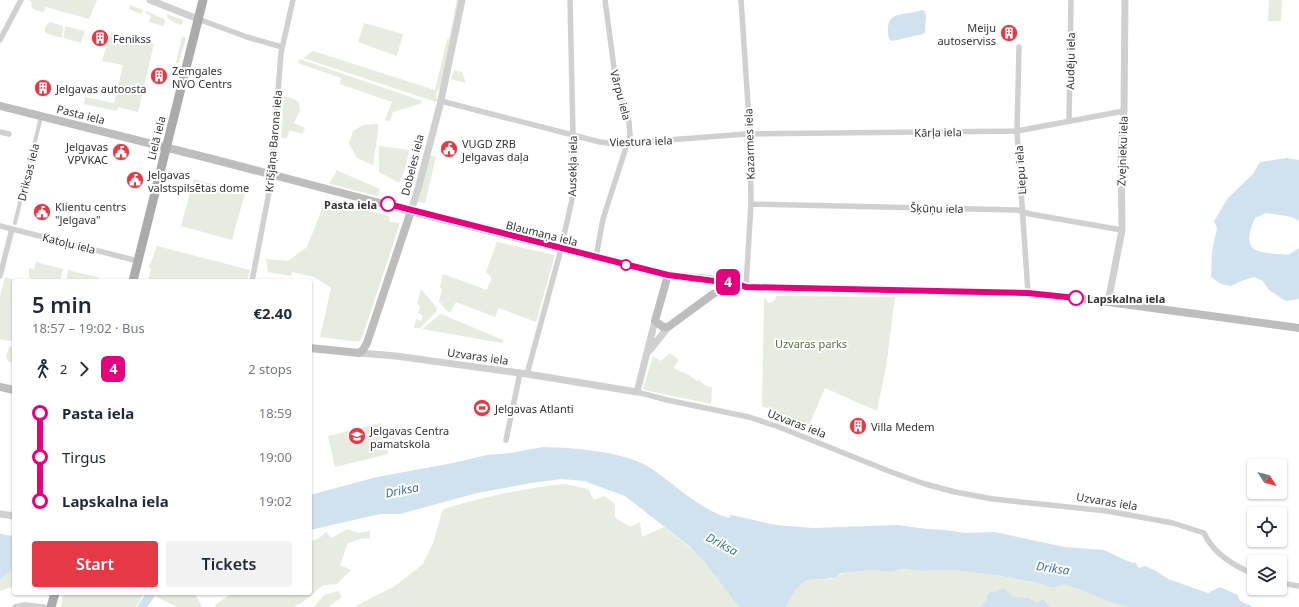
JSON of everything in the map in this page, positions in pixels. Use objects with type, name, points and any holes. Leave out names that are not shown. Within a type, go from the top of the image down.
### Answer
[{"type":"main road","name":"Lielā iela","points":[[134,279],[203,0]]},
{"type":"main road","name":"Pasta iela","points":[[0,106],[166,147],[411,211]]},
{"type":"main road","name":"Blaumaņa iela","points":[[411,211],[668,275]]},
{"type":"main road","name":"Dobeles iela","points":[[359,353],[363,350],[367,343],[411,211]]},
{"type":"main road","points":[[744,287],[738,284],[668,275],[655,321],[663,327],[668,327],[713,294],[724,289],[744,287],[1028,293],[1108,302],[1299,328]]},
{"type":"main road","name":"Uzvaras iela","points":[[312,348],[359,353]]},
{"type":"main road","points":[[0,387],[12,390]]},
{"type":"main road","points":[[51,607],[54,595]]},
{"type":"street","points":[[0,40],[21,0]]},
{"type":"street","points":[[150,0],[198,20],[282,47]]},
{"type":"street","name":"Krišjāņa Barona iela","points":[[252,279],[272,175],[282,47],[292,0]]},
{"type":"street","name":"Dobeles iela","points":[[411,211],[440,101],[462,0]]},
{"type":"street","name":"Ausekļa iela","points":[[506,440],[561,248],[573,195],[570,0]]},
{"type":"street","name":"Vārpu iela","points":[[596,257],[603,219],[630,135],[629,122],[615,75],[605,0]]},
{"type":"street","name":"Kazarmes iela","points":[[741,0],[750,134],[751,204],[744,287]]},
{"type":"street","name":"Audēju iela","points":[[1069,121],[1071,0]]},
{"type":"street","name":"Zvejnieku iela","points":[[1108,302],[1122,230],[1121,155],[1124,111],[1125,0]]},
{"type":"street","name":"Liepu iela","points":[[1019,47],[1017,131],[1028,293]]},
{"type":"street","name":"Viestura iela","points":[[440,101],[573,135],[616,144],[750,134]]},
{"type":"street","name":"Kārļa iela","points":[[750,134],[1017,131],[1124,111]]},
{"type":"street","name":"Driksas iela","points":[[0,276],[40,122]]},
{"type":"street","points":[[0,132],[9,134]]},
{"type":"street","name":"Šķūņu iela","points":[[751,204],[1017,210],[1023,213],[1122,230]]},
{"type":"street","name":"Katoļu iela","points":[[0,226],[14,226],[70,244],[138,261]]},
{"type":"street","points":[[637,392],[655,321]]},
{"type":"street","points":[[646,355],[668,327]]},
{"type":"street","name":"Uzvaras iela","points":[[359,353],[396,356],[637,392],[667,400],[749,417],[891,472],[925,484],[955,492],[993,499],[1094,509],[1184,526],[1204,533],[1208,543],[1227,560],[1247,570]]},
{"type":"street","points":[[0,514],[12,516]]},
{"type":"street","points":[[1287,584],[1299,586]]},
{"type":"street","points":[[15,607],[25,605],[44,607]]},
{"type":"green space","points":[[30,0],[97,0],[89,19],[46,7],[44,12],[35,10],[31,6],[32,4]]},
{"type":"green space","points":[[457,0],[459,0],[441,87],[436,93],[436,102],[303,58],[313,51],[435,90],[447,39],[449,39]]},
{"type":"green space","points":[[1269,0],[1282,0],[1281,21],[1268,21]]},
{"type":"green space","points":[[130,5],[143,10],[141,14],[129,9]]},
{"type":"green space","points":[[146,11],[166,20],[163,26],[149,22],[151,16],[145,13]]},
{"type":"green space","points":[[166,14],[181,19],[183,21],[182,25],[172,21]]},
{"type":"green space","points":[[50,22],[63,26],[62,38],[46,33],[45,27]]},
{"type":"green space","points":[[364,23],[403,34],[397,56],[358,42]]},
{"type":"green space","points":[[65,26],[85,31],[81,43],[64,38]]},
{"type":"green space","points":[[111,33],[154,44],[138,112],[118,107],[117,111],[84,104],[85,97],[114,103],[123,65],[102,61]]},
{"type":"green space","points":[[183,36],[186,38],[179,63],[176,63]]},
{"type":"green space","points":[[300,59],[422,101],[420,104],[393,112],[390,121],[385,120],[392,102],[340,84],[341,78],[298,63]]},
{"type":"green space","points":[[454,70],[462,72],[466,83],[451,79]]},
{"type":"green space","points":[[284,96],[294,99],[299,103],[300,111],[294,123],[305,128],[302,134],[290,130],[286,139],[281,137]]},
{"type":"green space","points":[[378,124],[373,165],[357,158],[349,144],[353,131],[363,125]]},
{"type":"green space","points":[[379,146],[409,150],[406,167],[399,183],[379,172]]},
{"type":"green space","points":[[430,155],[436,157],[425,203],[417,202]]},
{"type":"green space","points":[[336,170],[380,189],[377,196],[329,184],[336,173]]},
{"type":"green space","points":[[194,179],[245,193],[232,240],[181,226]]},
{"type":"green space","points":[[326,199],[389,216],[390,222],[400,223],[363,335],[359,342],[320,337],[331,288],[314,277],[292,272],[291,276],[268,272],[266,259],[288,261],[307,247]]},
{"type":"green space","points":[[497,242],[555,255],[536,322],[499,308],[495,317],[456,302],[450,313],[439,301],[442,289],[440,288],[443,274],[487,290],[490,281],[491,282],[491,277],[486,272]]},
{"type":"green space","points":[[157,246],[250,270],[248,279],[148,279],[151,269],[149,267]]},
{"type":"green space","points":[[36,262],[63,269],[60,279],[30,278],[29,268],[34,270]]},
{"type":"green space","points":[[68,270],[99,278],[99,279],[66,279]]},
{"type":"green space","points":[[5,277],[12,279],[12,340],[10,341],[0,339],[0,297]]},
{"type":"green space","points":[[421,289],[437,308],[436,312],[420,328],[414,328],[416,319],[421,321],[423,316],[418,313],[420,306],[417,304]]},
{"type":"green space","name":"Uzvaras parks","points":[[776,296],[895,297],[886,367],[877,411],[825,388],[809,425],[762,406],[764,298],[769,303],[775,300]]},
{"type":"green space","points":[[441,314],[503,340],[502,343],[422,329]]},
{"type":"green space","points":[[12,346],[12,363],[9,362],[6,357],[9,347]]},
{"type":"green space","points":[[467,353],[492,360],[491,363],[482,358],[472,361],[464,360]]},
{"type":"green space","points":[[670,353],[679,360],[673,368],[689,375],[697,381],[699,380],[706,386],[712,387],[711,404],[644,390],[643,388],[653,356],[661,361]]},
{"type":"green space","points":[[381,423],[388,454],[335,467],[328,436]]},
{"type":"green space","points":[[565,484],[588,489],[594,500],[604,496],[615,504],[615,518],[631,527],[640,522],[642,537],[664,527],[690,547],[704,561],[740,607],[354,607],[395,586],[423,564],[433,543],[443,509],[504,494]]},
{"type":"green space","points":[[347,529],[358,533],[370,531],[370,538],[359,539],[347,544],[340,565],[351,570],[337,584],[323,585],[312,594],[312,540],[318,539],[326,532],[332,538]]},
{"type":"green space","points":[[903,569],[920,571],[953,570],[978,572],[1039,583],[1053,588],[1063,585],[1070,586],[1113,603],[1128,607],[1050,607],[1043,599],[1038,603],[1029,598],[1012,596],[1006,590],[1000,589],[995,592],[989,592],[987,599],[979,607],[786,607],[796,589],[805,581],[833,579],[843,573],[873,570],[897,571]]},
{"type":"green space","points":[[12,570],[12,587],[0,591],[0,579]]},
{"type":"green space","points":[[338,591],[342,597],[328,607],[314,607],[324,595]]},
{"type":"green space","points":[[63,595],[143,595],[136,607],[61,607]]},
{"type":"green space","points":[[196,595],[202,607],[177,607],[155,596]]},
{"type":"green space","points":[[229,595],[311,595],[295,606],[296,607],[216,607],[215,605]]},
{"type":"water","points":[[922,10],[925,11],[926,16],[925,32],[923,34],[892,41],[889,39],[889,22],[892,18],[902,14]]},
{"type":"water","points":[[1286,158],[1299,160],[1299,221],[1292,217],[1266,213],[1255,218],[1249,239],[1251,245],[1261,252],[1288,255],[1299,248],[1299,299],[1286,301],[1269,290],[1263,281],[1254,277],[1231,286],[1221,284],[1211,277],[1212,252],[1217,228],[1214,221],[1228,198],[1253,174],[1260,162]]},
{"type":"water","name":"Driksa","points":[[543,447],[598,451],[625,457],[649,467],[687,496],[707,509],[729,518],[731,515],[776,525],[813,528],[897,525],[965,533],[994,532],[1065,547],[1104,550],[1133,563],[1136,562],[1139,568],[1145,566],[1168,579],[1208,593],[1220,587],[1238,595],[1239,600],[1253,607],[1128,607],[1113,603],[1070,586],[1063,585],[1053,588],[1039,583],[995,575],[953,570],[920,571],[903,569],[891,572],[873,570],[841,573],[835,578],[805,581],[796,589],[786,607],[740,607],[704,561],[689,546],[625,496],[584,481],[562,479],[477,493],[400,514],[380,514],[312,530],[312,494],[377,477],[487,455],[511,453]]},
{"type":"water","points":[[0,534],[12,536],[12,570],[0,579]]},
{"type":"water","points":[[1000,589],[1005,589],[1012,596],[1029,598],[1038,603],[1043,599],[1050,607],[979,607],[987,599],[990,591],[995,592]]},
{"type":"water","points":[[145,595],[156,595],[147,607],[137,607]]},
{"type":"bus line","name":"4","points":[[388,204],[422,214],[668,275],[709,279],[738,284],[746,287],[1028,293],[1076,298]]},
{"type":"place","name":"Meiju autoserviss","points":[[1009,33]]},
{"type":"place","name":"Fenikss","points":[[100,38]]},
{"type":"place","name":"Zemgales NVO Centrs","points":[[159,76]]},
{"type":"place","name":"Jelgavas autoosta","points":[[43,88]]},
{"type":"place","name":"VUGD ZRB Jelgavas daļa","points":[[449,149]]},
{"type":"place","name":"Jelgavas VPVKAC","points":[[121,152]]},
{"type":"place","name":"Jelgavas valstspilsētas dome","points":[[135,180]]},
{"type":"place","name":"Pasta iela","points":[[388,204]]},
{"type":"place","name":"Klientu centrs \"Jelgava\"","points":[[42,212]]},
{"type":"place","name":"Lapskalna iela","points":[[1076,298]]},
{"type":"place","name":"Jelgavas Atlanti","points":[[482,408]]},
{"type":"place","name":"Villa Medem","points":[[858,426]]},
{"type":"place","name":"Jelgavas Centra pamatskola","points":[[357,436]]}]
